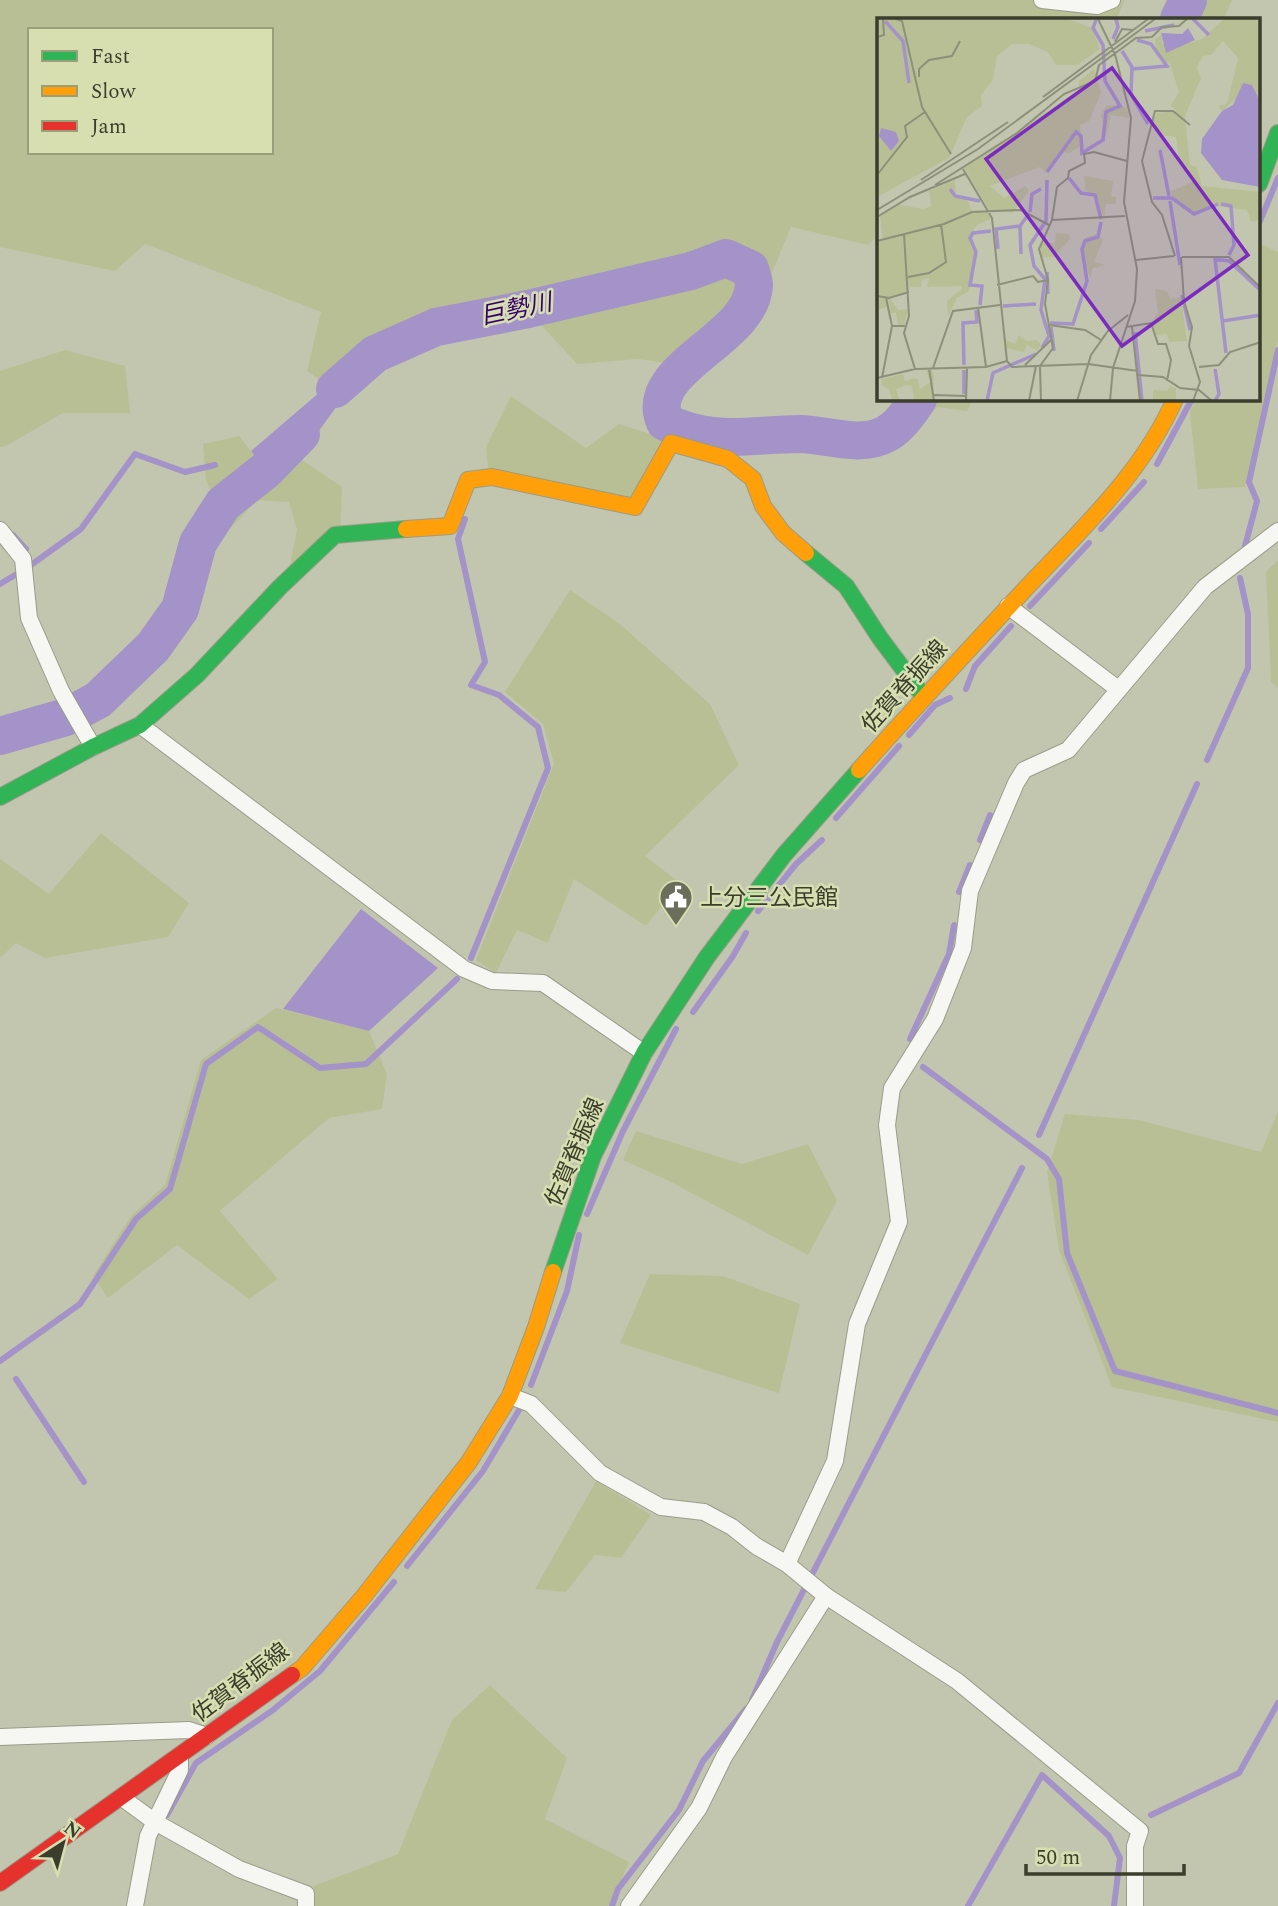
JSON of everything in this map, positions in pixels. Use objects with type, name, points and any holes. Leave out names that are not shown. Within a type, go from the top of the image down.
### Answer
[{"type":"main road","points":[[1260,181],[1278,133]]},
{"type":"main road","name":"佐賀脊振線","points":[[0,1883],[302,1668],[364,1596],[469,1462],[510,1396],[593,1156],[644,1053],[708,957],[785,855],[924,697],[1110,499],[1161,432],[1174,401]]},
{"type":"main road","points":[[0,797],[90,740],[140,725],[197,675],[280,587],[335,535],[450,526],[468,480],[492,477],[635,507],[671,443],[729,459],[753,479],[763,506],[783,533],[846,586],[924,697]]},
{"type":"street","points":[[1042,0],[1097,6],[1112,0]]},
{"type":"street","points":[[0,530],[23,559],[29,618],[61,691],[90,740]]},
{"type":"street","points":[[787,1564],[835,1461],[857,1324],[899,1223],[887,1125],[892,1088],[935,1019],[963,948],[970,891],[1016,783],[1024,770],[1068,750],[1205,587],[1278,531]]},
{"type":"street","points":[[1008,606],[1118,689]]},
{"type":"street","points":[[140,725],[464,969],[492,981],[542,983],[644,1053]]},
{"type":"street","points":[[510,1396],[531,1404],[600,1473],[661,1507],[704,1512],[732,1527],[755,1546],[787,1564],[823,1593],[957,1681],[1140,1831],[1135,1846],[1135,1906]]},
{"type":"street","points":[[629,1906],[699,1808],[724,1757],[823,1593]]},
{"type":"street","points":[[0,1737],[189,1730],[207,1736]]},
{"type":"street","points":[[135,1906],[148,1836],[180,1770],[180,1755]]},
{"type":"street","points":[[121,1797],[155,1822],[240,1869],[306,1894],[306,1906]]},
{"type":"green space","points":[[0,0],[1124,0],[1117,18],[877,18],[877,237],[868,245],[791,227],[752,321],[707,369],[638,359],[577,364],[533,316],[440,334],[404,351],[375,354],[349,367],[327,385],[307,371],[321,312],[145,244],[115,271],[0,247]]},
{"type":"green space","points":[[1168,0],[1232,0],[1224,18],[1160,18]]},
{"type":"green space","points":[[1260,243],[1278,252],[1278,340],[1245,487],[1198,489],[1190,413],[1194,401],[1260,401]]},
{"type":"green space","points":[[65,350],[125,366],[130,413],[63,413],[0,447],[0,371]]},
{"type":"green space","points":[[511,396],[586,448],[619,424],[666,439],[629,503],[488,468],[486,447]]},
{"type":"green space","points":[[896,401],[972,401],[967,411],[938,407],[901,436],[894,404]]},
{"type":"green space","points":[[239,436],[270,476],[299,458],[342,487],[340,538],[285,589],[297,530],[289,502],[257,500],[231,528],[206,481],[203,444]]},
{"type":"green space","points":[[1278,560],[1278,688],[1271,682],[1266,572]]},
{"type":"green space","points":[[570,590],[620,624],[710,704],[739,765],[645,856],[680,883],[646,926],[574,879],[548,943],[517,930],[496,973],[476,960],[554,764],[543,724],[505,692]]},
{"type":"green space","points":[[101,833],[189,903],[168,937],[45,958],[16,943],[0,958],[0,859],[49,894]]},
{"type":"green space","points":[[276,1008],[369,1031],[387,1074],[382,1109],[329,1118],[220,1211],[278,1279],[249,1299],[177,1245],[108,1298],[93,1276],[131,1216],[165,1185],[201,1060]]},
{"type":"green space","points":[[1278,1111],[1278,1422],[1112,1387],[1059,1250],[1047,1172],[1065,1114],[1139,1120],[1261,1152]]},
{"type":"green space","points":[[636,1131],[742,1164],[808,1144],[837,1201],[808,1255],[669,1181],[623,1160]]},
{"type":"green space","points":[[650,1274],[723,1276],[800,1304],[779,1393],[620,1343]]},
{"type":"green space","points":[[596,1481],[651,1515],[621,1558],[595,1555],[566,1592],[535,1589]]},
{"type":"green space","points":[[490,1685],[567,1758],[545,1819],[629,1862],[610,1906],[314,1906],[314,1886],[398,1854],[452,1720]]},
{"type":"shaded area","points":[[375,354],[299,458],[270,476],[251,451],[349,367]]},
{"type":"shaded area","points":[[361,909],[438,968],[369,1031],[283,1009]]},
{"type":"waterway","name":"巨勢川","points":[[1179,18],[1188,0]]},
{"type":"waterway","points":[[1260,221],[1278,178]]},
{"type":"waterway","name":"巨勢川","points":[[335,389],[375,354],[436,327],[528,309],[691,271],[726,258],[750,269],[754,285],[749,304],[736,322],[682,369],[668,386],[662,403],[665,422],[700,434],[716,436],[801,434],[866,440],[891,431],[917,401]]},
{"type":"waterway","points":[[1245,546],[1257,501],[1249,482],[1278,350]]},
{"type":"waterway","points":[[1157,464],[1191,401]]},
{"type":"waterway","name":"巨勢川","points":[[0,736],[66,717],[98,700],[153,647],[180,609],[198,543],[223,504],[266,470],[301,434]]},
{"type":"waterway","points":[[31,565],[81,529],[135,454],[185,472],[215,465]]},
{"type":"waterway","points":[[1101,529],[1144,482]]},
{"type":"waterway","points":[[465,519],[458,539],[485,662],[471,685],[499,695],[538,727],[548,768],[471,958]]},
{"type":"waterway","points":[[13,535],[26,549]]},
{"type":"waterway","points":[[1030,606],[1089,543]]},
{"type":"waterway","points":[[0,584],[15,575]]},
{"type":"waterway","points":[[1207,760],[1248,668],[1248,614],[1240,578]]},
{"type":"waterway","points":[[966,689],[975,666],[1011,626]]},
{"type":"waterway","points":[[909,735],[935,705],[950,698]]},
{"type":"waterway","points":[[836,818],[899,746]]},
{"type":"waterway","points":[[1039,1135],[1197,784]]},
{"type":"waterway","points":[[980,840],[990,815]]},
{"type":"waterway","points":[[758,911],[796,864],[822,840]]},
{"type":"waterway","points":[[959,892],[970,865]]},
{"type":"waterway","points":[[910,1039],[949,954],[954,925]]},
{"type":"waterway","points":[[693,1012],[746,933]]},
{"type":"waterway","points":[[0,1361],[80,1304],[136,1219],[170,1189],[206,1064],[258,1027],[320,1068],[366,1064],[457,979]]},
{"type":"waterway","points":[[587,1214],[623,1131],[676,1029]]},
{"type":"waterway","points":[[923,1067],[1047,1159],[1059,1179],[1067,1253],[1115,1371],[1278,1413]]},
{"type":"waterway","points":[[752,1700],[777,1642],[1022,1168]]},
{"type":"waterway","points":[[531,1385],[567,1291],[579,1235]]},
{"type":"waterway","points":[[16,1379],[84,1482]]},
{"type":"waterway","points":[[407,1566],[483,1471],[519,1410]]},
{"type":"waterway","points":[[167,1815],[196,1763],[273,1710],[320,1671],[394,1582]]},
{"type":"waterway","points":[[1151,1815],[1239,1773],[1278,1703]]},
{"type":"waterway","points":[[612,1906],[618,1889],[679,1810],[703,1761],[746,1709]]},
{"type":"waterway","points":[[968,1906],[1042,1775],[1109,1836],[1120,1858],[1114,1906]]},
{"type":"traffic: fast","points":[[1260,181],[1278,133]]},
{"type":"traffic: fast","points":[[0,797],[140,725],[197,675],[280,587],[335,535],[406,529]]},
{"type":"traffic: fast","points":[[806,553],[846,586],[924,697]]},
{"type":"traffic: fast","points":[[553,1272],[593,1156],[644,1053],[707,957],[784,855],[859,770]]},
{"type":"traffic: slow","points":[[859,770],[1110,499],[1146,451],[1174,401]]},
{"type":"traffic: slow","points":[[406,529],[450,526],[468,480],[492,477],[635,507],[671,443],[728,459],[753,479],[763,506],[783,533],[806,553]]},
{"type":"traffic: slow","points":[[292,1675],[302,1668],[364,1596],[469,1462],[510,1396],[553,1272]]},
{"type":"traffic: jam","points":[[0,1883],[292,1675]]},
{"type":"place","name":"上分三公民館","points":[[676,927]]}]
